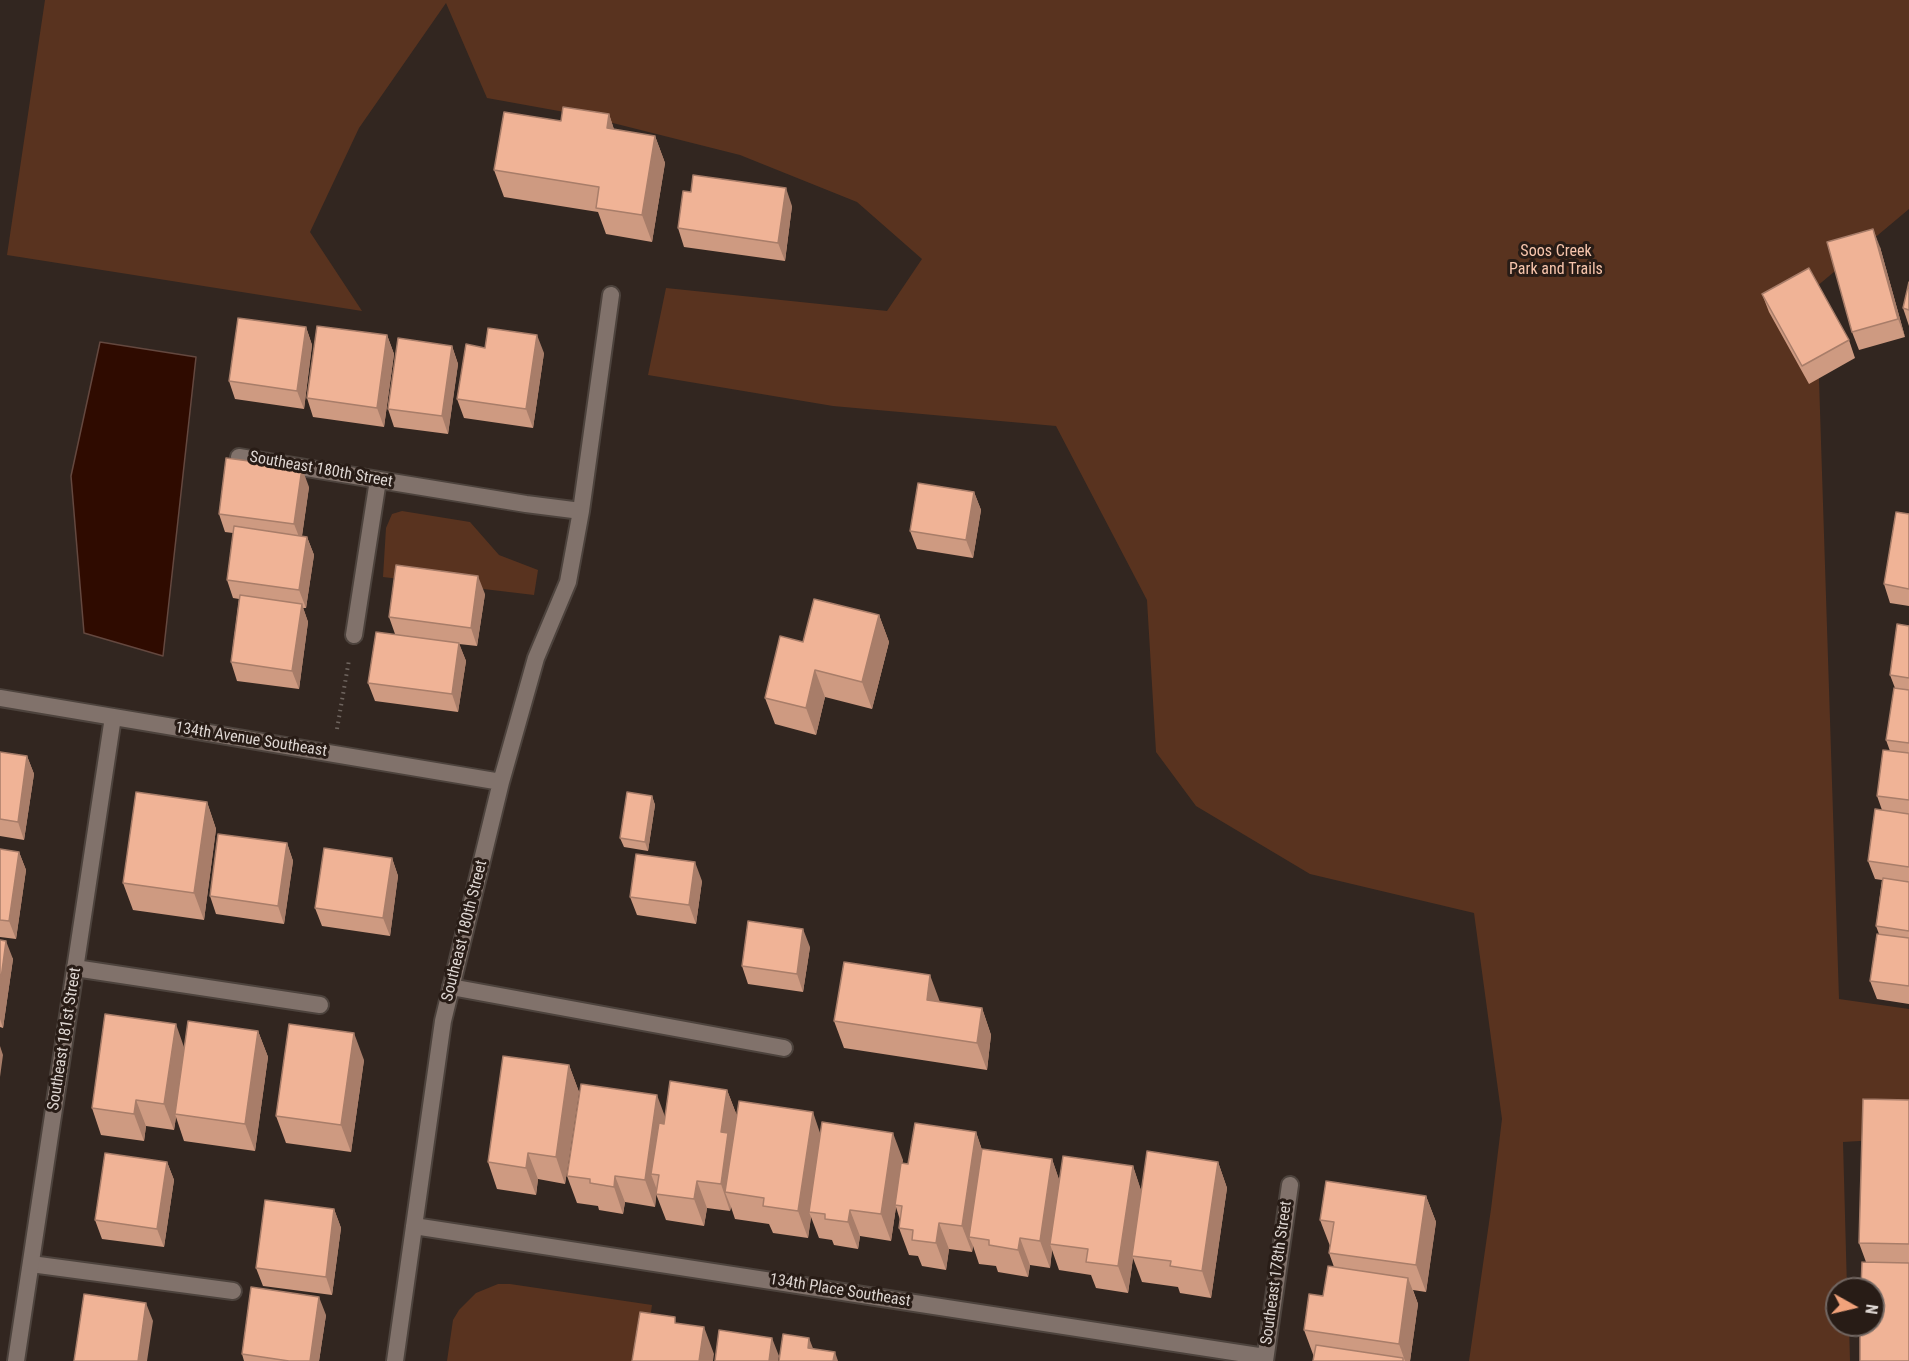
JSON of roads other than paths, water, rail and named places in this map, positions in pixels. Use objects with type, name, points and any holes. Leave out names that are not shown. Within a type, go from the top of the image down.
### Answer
[{"type":"street","name":"Southeast 180th Street","points":[[395,1361],[443,1021],[501,782],[536,658],[568,582],[581,511],[611,295]]},
{"type":"street","name":"Southeast 180th Street","points":[[239,457],[581,511]]},
{"type":"street","points":[[354,635],[378,480]]},
{"type":"street","name":"134th Avenue Southeast","points":[[0,698],[501,782]]},
{"type":"street","name":"Southeast 181st Street","points":[[16,1361],[114,717]]},
{"type":"street","points":[[75,968],[320,1005]]},
{"type":"street","points":[[451,987],[784,1048]]},
{"type":"street","name":"Southeast 178th Street","points":[[1265,1359],[1290,1185]]},
{"type":"street","name":"134th Place Southeast","points":[[414,1226],[1265,1359]]},
{"type":"street","points":[[31,1264],[233,1291]]},
{"type":"park label","name":"Soos Creek Park and Trails","points":[[1556,261]]}]
